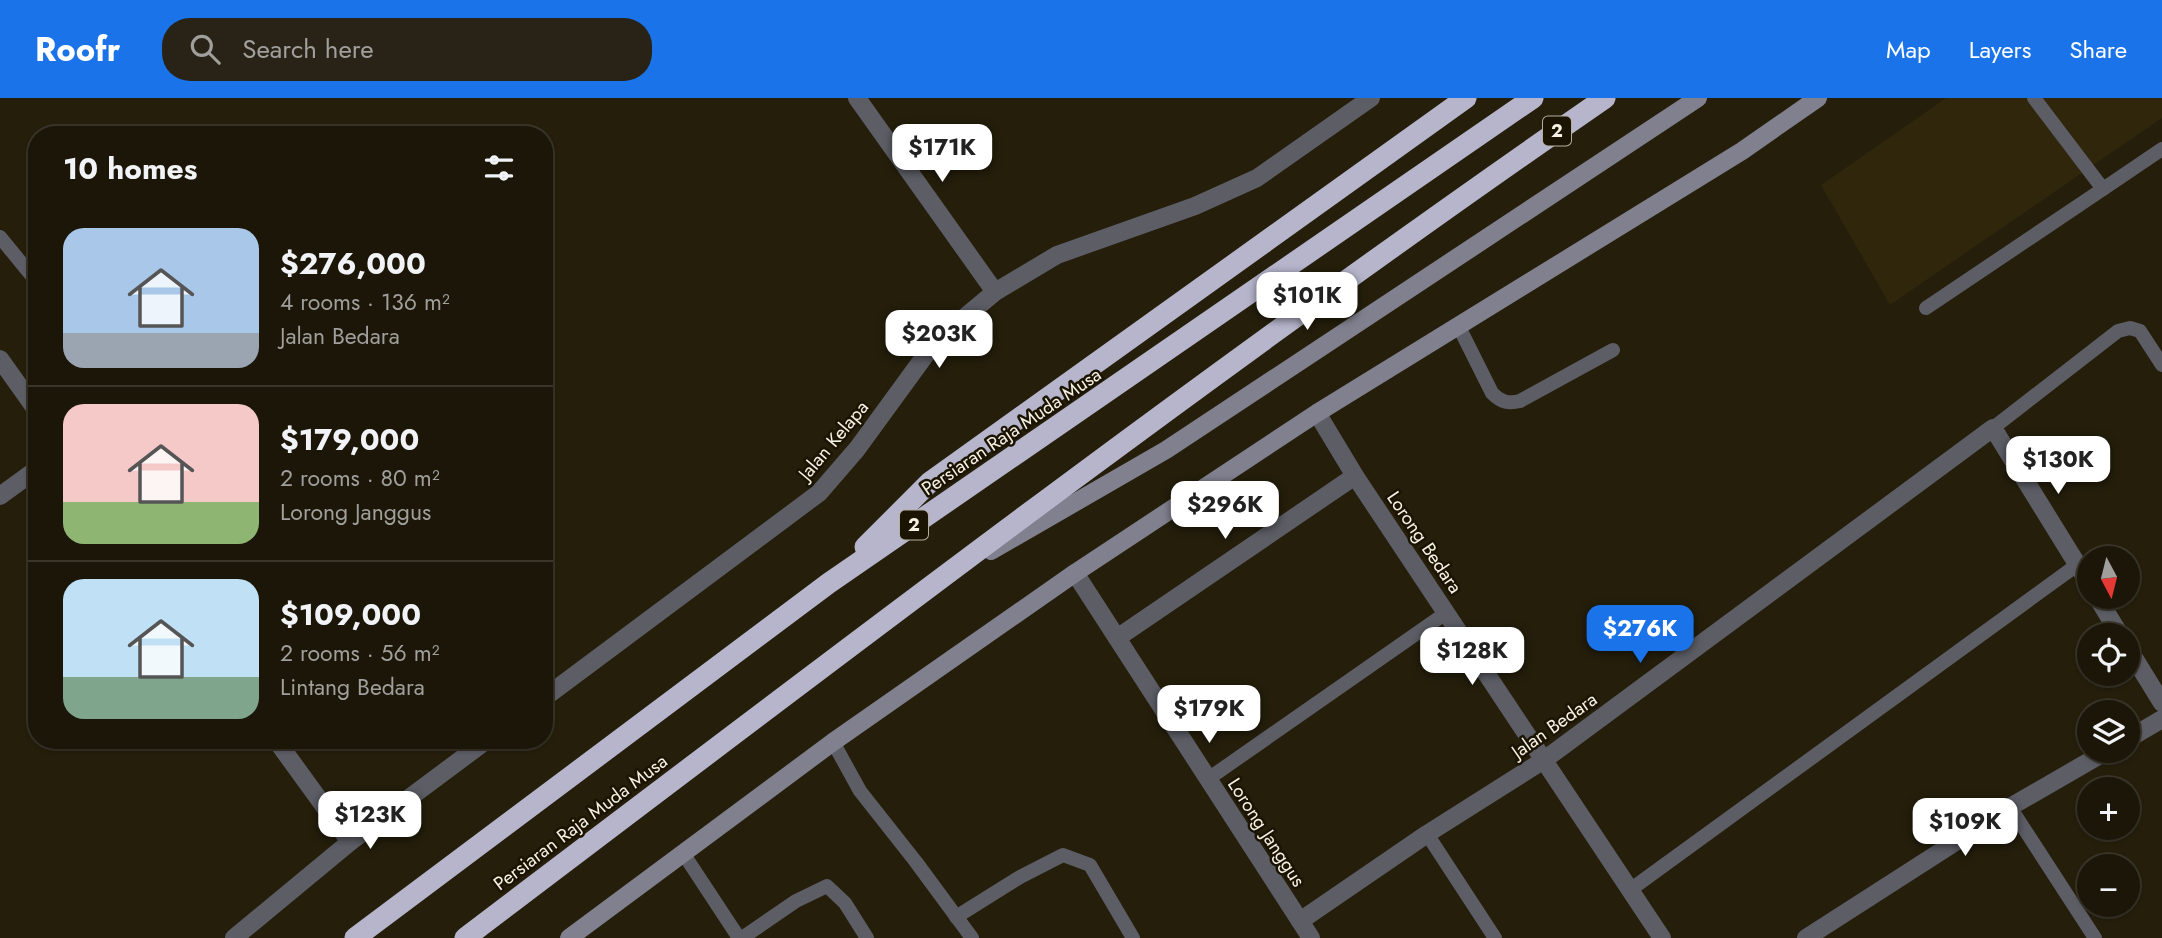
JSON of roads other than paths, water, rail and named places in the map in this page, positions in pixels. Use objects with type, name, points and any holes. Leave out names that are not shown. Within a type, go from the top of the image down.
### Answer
[{"type":"highway","points":[[830,583],[930,482],[1466,98]]},
{"type":"highway","name":"Persiaran Raja Muda Musa","points":[[355,938],[830,583],[1532,98]]},
{"type":"highway","name":"Persiaran Raja Muda Musa","points":[[465,938],[928,587],[1509,164],[1605,98]]},
{"type":"street","points":[[857,98],[995,292]]},
{"type":"street","name":"Jalan Kelapa","points":[[553,691],[819,493],[857,449],[935,342],[995,292],[1057,255],[1195,206],[1256,178],[1371,98]]},
{"type":"street","points":[[928,587],[1166,450],[1699,98]]},
{"type":"street","points":[[569,938],[833,743],[1075,573],[1317,413],[1742,151],[1818,98]]},
{"type":"street","points":[[0,359],[28,398]]},
{"type":"street","name":"Lorong Bedara","points":[[1317,413],[1355,475],[1662,938]]},
{"type":"street","points":[[1993,428],[2077,565]]},
{"type":"street","name":"Jalan Bedara","points":[[1300,921],[1427,834],[1544,760],[1993,428]]},
{"type":"street","points":[[1117,638],[1355,475]]},
{"type":"street","points":[[0,496],[28,476]]},
{"type":"street","name":"Lorong Janggus","points":[[1075,573],[1311,938]]},
{"type":"street","points":[[2140,667],[2162,703]]},
{"type":"street","points":[[2140,732],[2162,719]]},
{"type":"street","points":[[283,749],[350,842]]},
{"type":"street","points":[[234,938],[350,842],[475,749]]},
{"type":"street","points":[[1806,938],[2010,807],[2086,763]]},
{"type":"lane","points":[[2034,98],[2103,189]]},
{"type":"lane","points":[[1926,308],[2162,149]]},
{"type":"lane","points":[[0,237],[28,271]]},
{"type":"lane","points":[[1459,327],[1492,393],[1499,400],[1510,404],[1613,350]]},
{"type":"lane","points":[[1993,428],[2118,331],[2130,328],[2140,331],[2162,365]]},
{"type":"lane","points":[[1630,890],[2077,565]]},
{"type":"lane","points":[[1208,779],[1446,613]]},
{"type":"lane","points":[[833,743],[860,791],[972,938]]},
{"type":"lane","points":[[2010,807],[2094,938]]},
{"type":"lane","points":[[1427,834],[1495,938]]},
{"type":"lane","points":[[683,853],[740,938],[796,901],[827,886],[845,903],[867,938]]},
{"type":"lane","points":[[956,917],[1020,877],[1063,855],[1090,865],[1133,938]]}]
